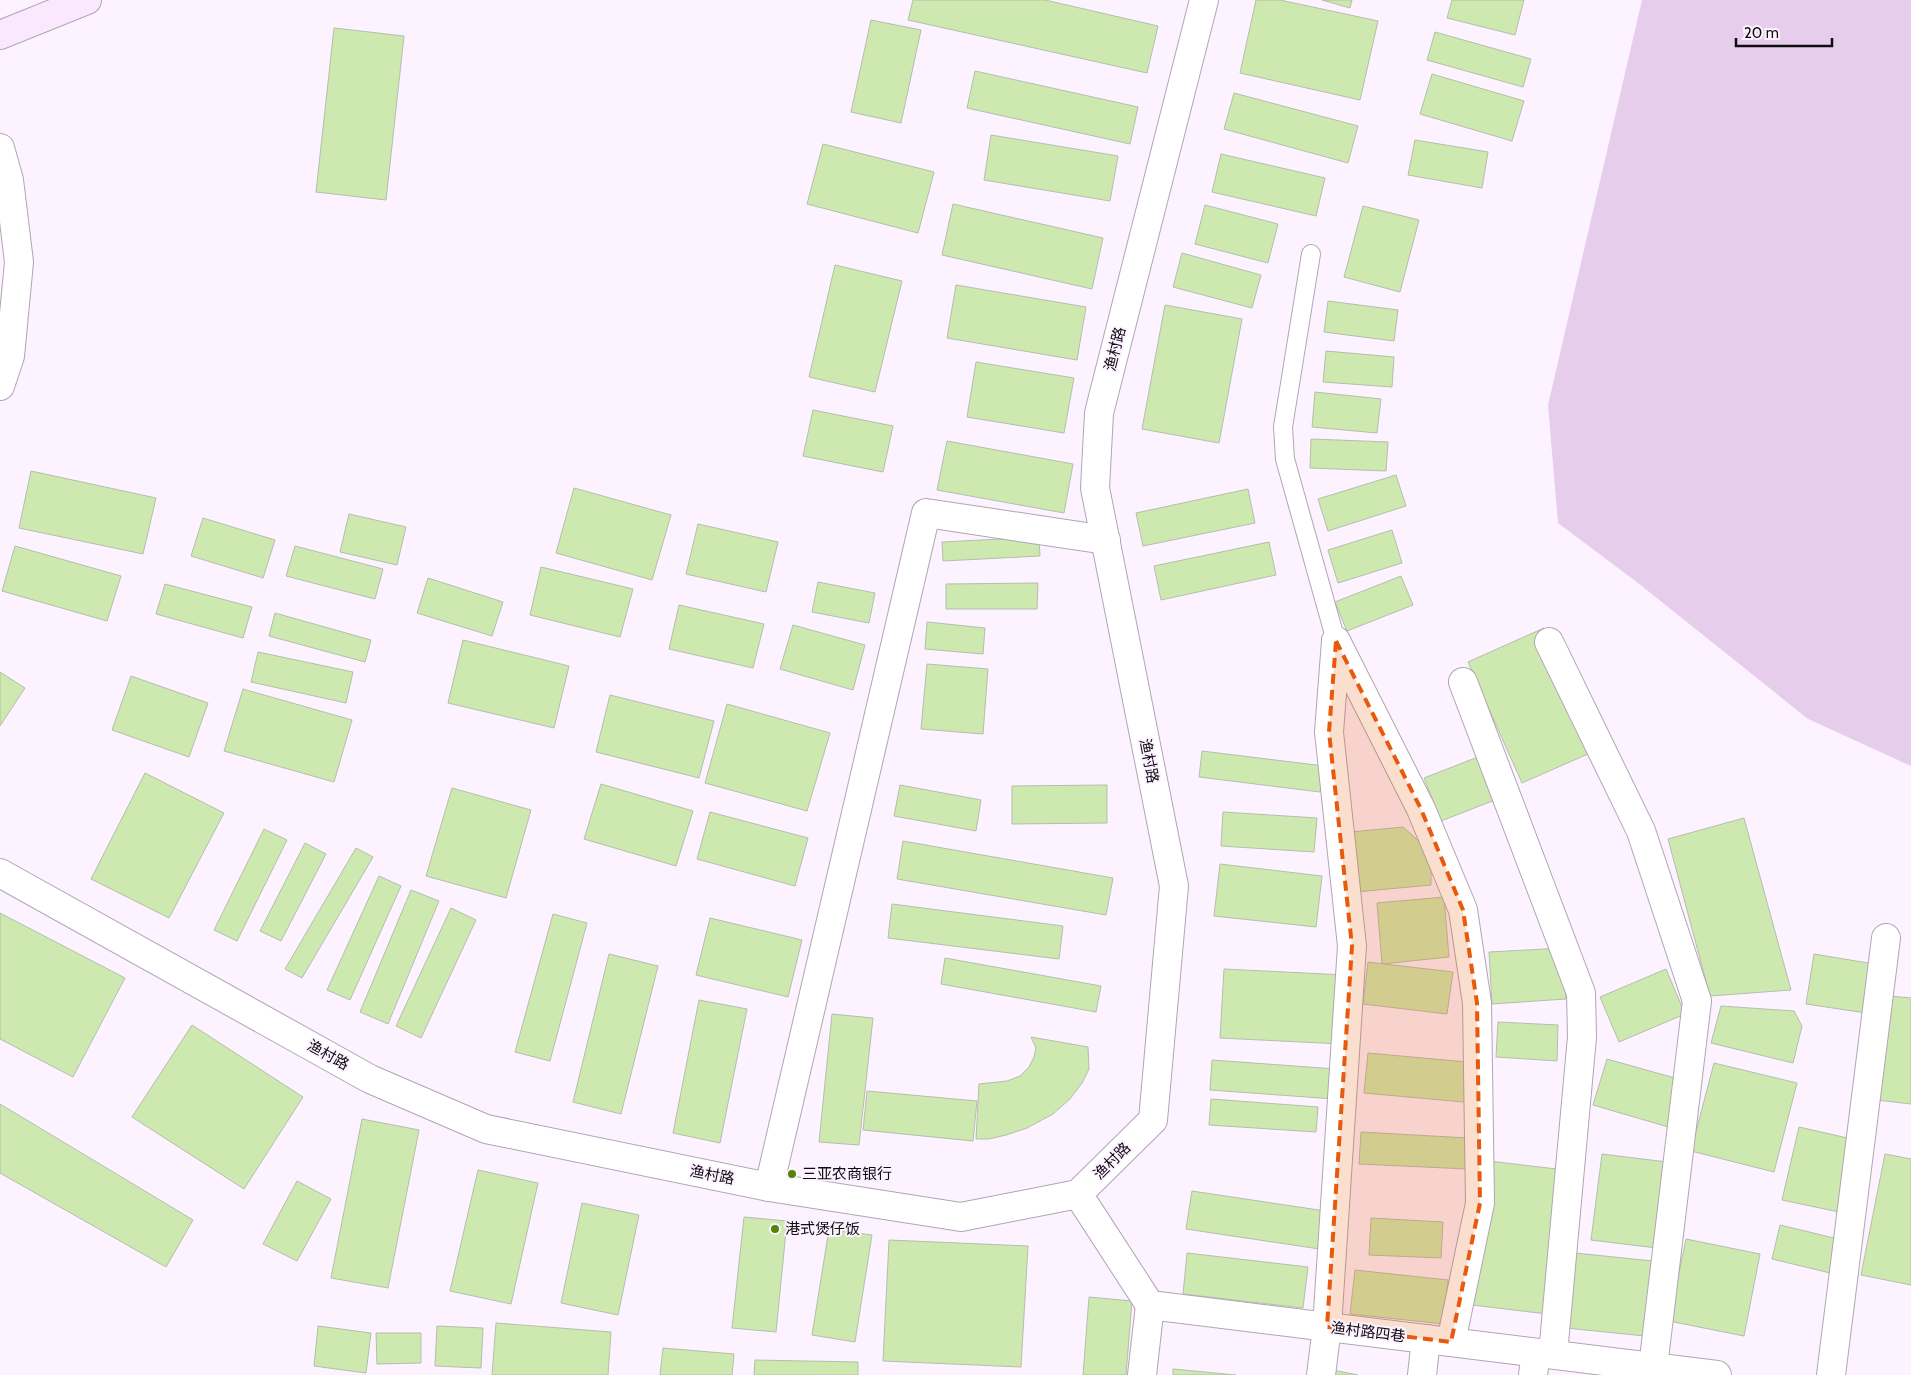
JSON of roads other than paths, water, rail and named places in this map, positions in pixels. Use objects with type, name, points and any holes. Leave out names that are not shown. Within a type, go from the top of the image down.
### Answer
[{"type":"main road","points":[[0,35],[87,0]]},
{"type":"street","name":"渔村路","points":[[0,873],[370,1079],[486,1129],[769,1186],[961,1217],[1078,1194],[1153,1120],[1174,886],[1095,488],[1099,413],[1204,0]]},
{"type":"street","points":[[0,148],[10,180],[19,262],[10,356],[0,386]]},
{"type":"street","points":[[769,1186],[926,513],[1106,540]]},
{"type":"street","points":[[1321,1375],[1327,1327],[1352,946],[1329,732],[1336,641]]},
{"type":"street","points":[[1336,641],[1421,809],[1463,910],[1477,1003],[1480,1203],[1438,1340],[1422,1375]]},
{"type":"street","points":[[1549,642],[1641,831],[1697,1001],[1642,1369]]},
{"type":"street","points":[[1463,682],[1581,993],[1582,1037],[1541,1361]]},
{"type":"street","points":[[1831,1375],[1886,938]]},
{"type":"street","points":[[1078,1194],[1150,1305],[1142,1375]]},
{"type":"street","name":"渔村路四巷","points":[[1150,1305],[1438,1340],[1541,1361],[1716,1375]]},
{"type":"lane","points":[[1311,254],[1282,427],[1285,459],[1336,641]]},
{"type":"place","name":"三亚农商银行","points":[[792,1174]]},
{"type":"place","name":"港式煲仔饭","points":[[775,1229]]}]
